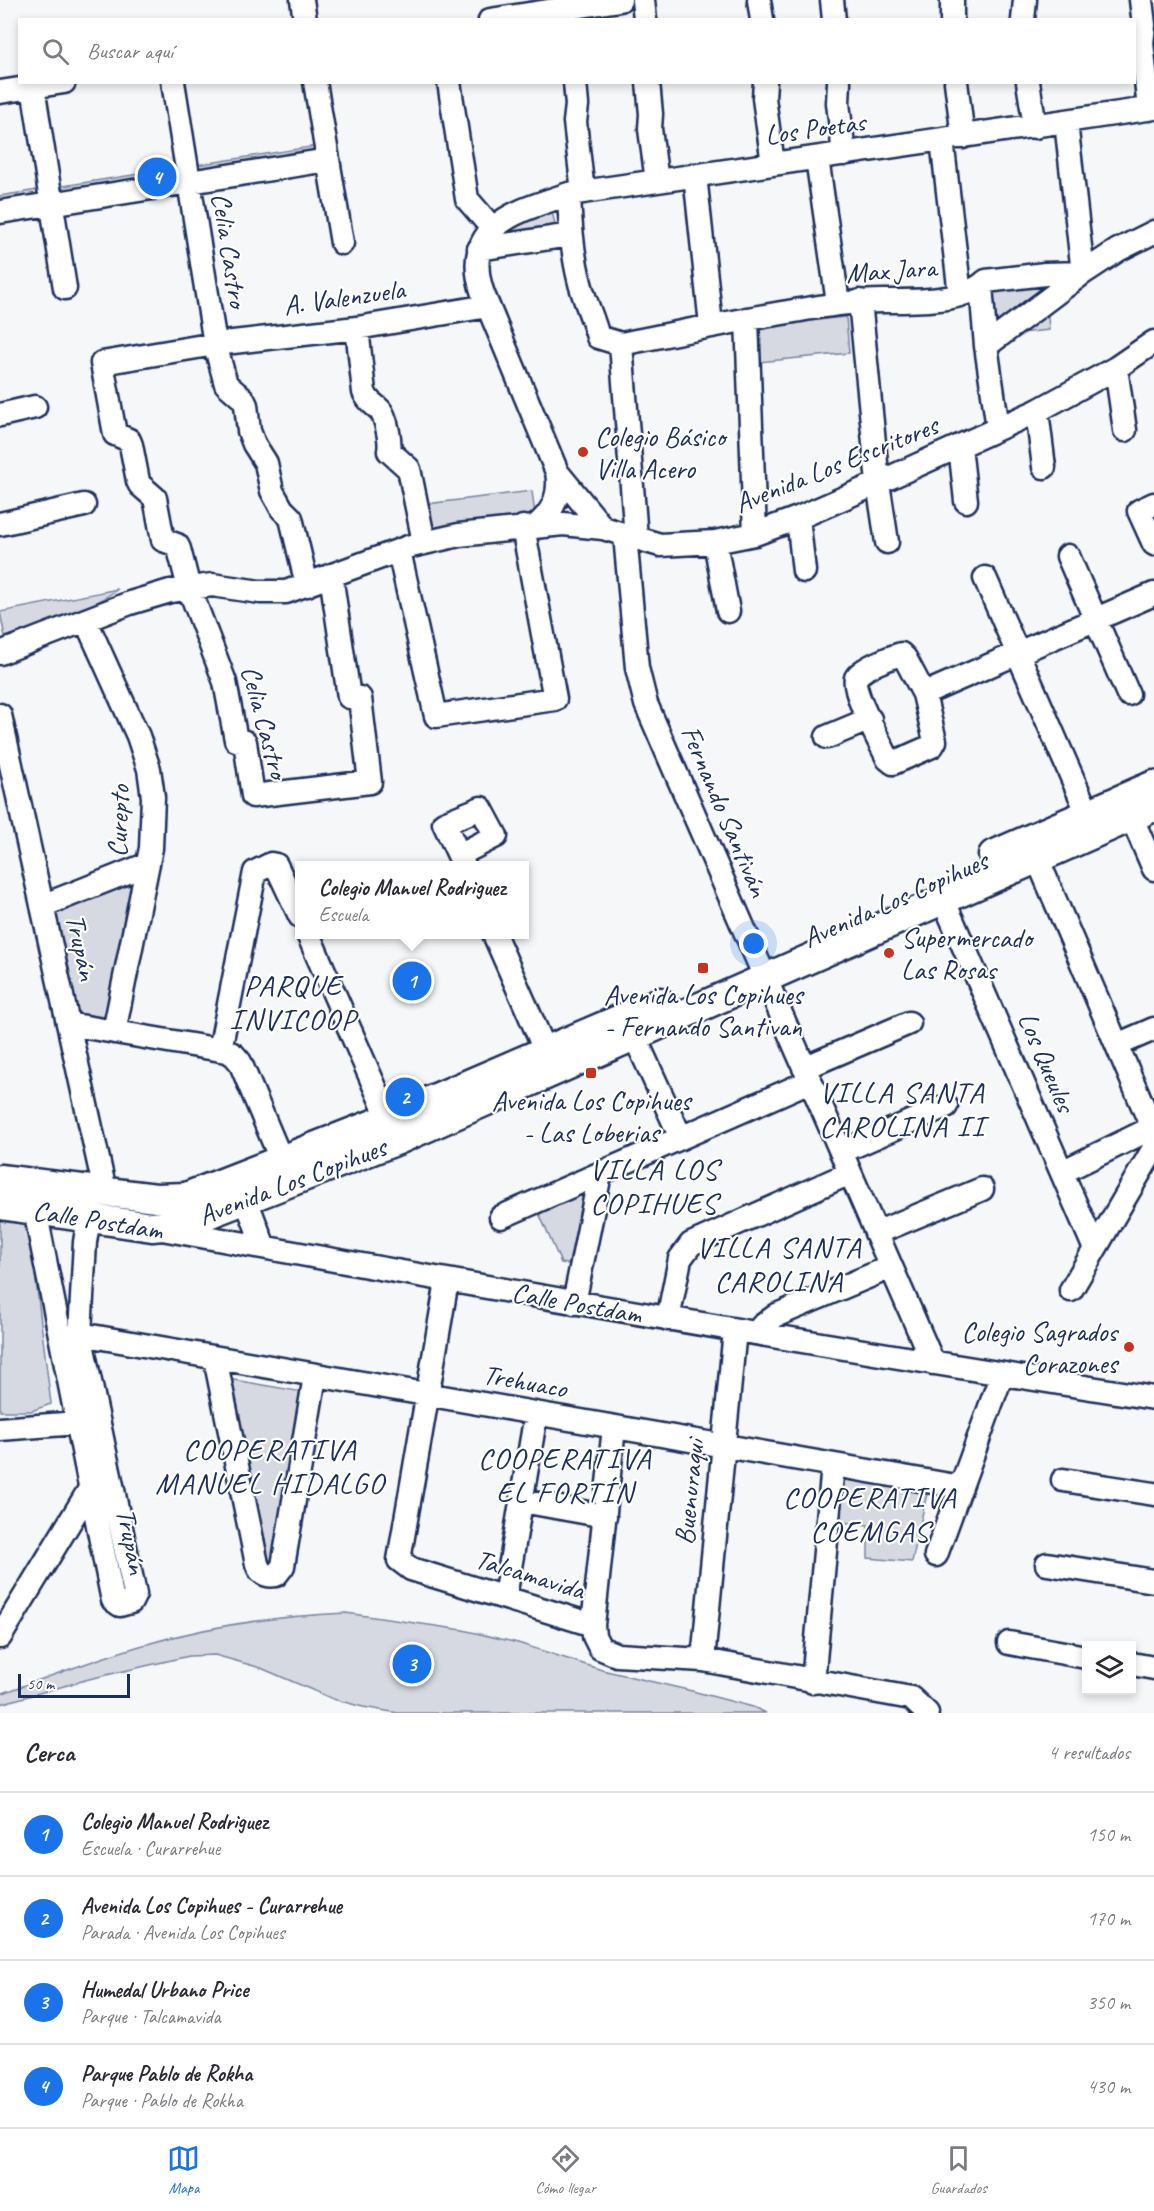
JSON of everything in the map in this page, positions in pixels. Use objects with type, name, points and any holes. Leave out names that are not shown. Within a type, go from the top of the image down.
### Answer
[{"type":"main road","name":"Avenida Los Copihues","points":[[394,1129],[546,1052],[943,899],[1037,858],[1136,807],[1154,785]]},
{"type":"main road","name":"Avenida Los Copihues","points":[[152,1227],[182,1223],[241,1189],[634,1035],[761,969],[1088,814],[1136,807]]},
{"type":"main road","name":"Calle Postdam","points":[[0,1179],[166,1199],[241,1189]]},
{"type":"main road","points":[[35,1210],[52,1196],[71,1187]]},
{"type":"main road","name":"Calle Postdam","points":[[0,1205],[152,1227]]},
{"type":"street","points":[[302,0],[305,18]]},
{"type":"street","points":[[496,18],[527,7],[568,14],[620,0]]},
{"type":"street","points":[[643,0],[645,18]]},
{"type":"street","points":[[759,0],[762,18]]},
{"type":"street","points":[[832,0],[834,18]]},
{"type":"street","points":[[952,0],[952,18]]},
{"type":"street","points":[[1023,18],[1025,0]]},
{"type":"street","points":[[1140,0],[1144,25],[1142,43],[1152,108]]},
{"type":"street","points":[[0,92],[52,84]]},
{"type":"street","name":"Celia Castro","points":[[173,84],[215,344],[226,384],[243,399],[246,405],[249,431],[266,463],[272,491],[282,509],[291,518],[307,585]]},
{"type":"street","points":[[315,84],[342,243]]},
{"type":"street","points":[[399,550],[436,716],[555,699],[530,526],[545,519],[556,501],[557,472],[477,274],[480,249],[492,228],[467,199],[449,84]]},
{"type":"street","points":[[575,84],[576,193],[570,235],[579,280],[598,337],[621,344]]},
{"type":"street","points":[[648,84],[650,129],[657,181]]},
{"type":"street","points":[[765,84],[764,98],[773,164]]},
{"type":"street","points":[[839,84],[838,103],[844,154]]},
{"type":"street","points":[[956,84],[952,139],[960,295]]},
{"type":"street","points":[[1028,84],[1035,126]]},
{"type":"street","points":[[33,87],[65,288]]},
{"type":"street","name":"Los Poetas","points":[[492,228],[514,213],[576,193],[1152,108]]},
{"type":"street","points":[[1066,122],[1083,273]]},
{"type":"street","points":[[817,158],[849,302],[887,542]]},
{"type":"street","points":[[0,212],[328,160]]},
{"type":"street","points":[[695,176],[711,325]]},
{"type":"street","points":[[986,346],[1083,273],[1118,250],[1154,232]]},
{"type":"street","points":[[480,249],[570,235]]},
{"type":"street","name":"Max Jara","points":[[621,344],[711,325],[849,302],[915,301],[960,295],[981,286],[986,281],[1045,274],[1083,273]]},
{"type":"street","points":[[981,286],[986,346],[998,428]]},
{"type":"street","name":"A. Valenzuela","points":[[189,588],[177,545],[163,540],[155,498],[140,486],[129,440],[115,434],[102,363],[215,344],[357,327],[488,306]]},
{"type":"street","points":[[747,319],[755,534]]},
{"type":"street","points":[[357,327],[364,392],[368,401],[381,411],[391,442],[389,451],[409,469],[424,542]]},
{"type":"street","name":"Avenida Los Escritores","points":[[0,653],[152,596],[212,585],[286,592],[399,550],[459,535],[530,526],[578,524],[660,545],[715,542],[755,534],[798,518],[1037,411],[1116,368],[1154,342]]},
{"type":"street","name":"Fernando Santiván","points":[[621,344],[621,534],[642,692],[933,1363]]},
{"type":"street","points":[[1116,368],[1125,430]]},
{"type":"street","points":[[0,415],[35,407]]},
{"type":"street","points":[[1037,411],[1044,467]]},
{"type":"street","points":[[960,446],[966,501]]},
{"type":"street","points":[[557,472],[621,534]]},
{"type":"street","points":[[0,524],[84,505]]},
{"type":"street","points":[[1147,507],[1154,544]]},
{"type":"street","points":[[798,518],[804,571]]},
{"type":"street","points":[[715,542],[728,611]]},
{"type":"street","points":[[1068,556],[1128,694]]},
{"type":"street","name":"Celia Castro","points":[[189,588],[225,682],[236,740],[245,742],[253,796],[370,782],[360,698],[349,698],[331,576]]},
{"type":"street","points":[[985,578],[1088,814]]},
{"type":"street","points":[[924,694],[1154,594]]},
{"type":"street","name":"Curepto","points":[[86,621],[138,736],[149,769],[154,812],[148,864],[114,1032]]},
{"type":"street","points":[[901,654],[924,694],[935,741],[932,746],[893,763],[888,759],[855,688],[855,680],[860,672],[901,654]]},
{"type":"street","name":"Trupán","points":[[0,715],[105,1191]]},
{"type":"street","points":[[827,737],[870,719]]},
{"type":"street","points":[[1136,807],[1154,869]]},
{"type":"street","points":[[1037,858],[1117,1045],[1153,1136],[1095,1249],[1071,1290]]},
{"type":"street","points":[[42,906],[148,864]]},
{"type":"street","points":[[220,1050],[255,872],[271,864],[276,865],[295,905]]},
{"type":"street","name":"Los Queules","points":[[943,899],[1095,1249]]},
{"type":"street","points":[[310,939],[394,1129]]},
{"type":"street","points":[[496,939],[546,1052]]},
{"type":"street","points":[[501,1217],[681,1138],[909,1023]]},
{"type":"street","points":[[68,1024],[220,1050],[234,1055],[240,1062],[286,1172]]},
{"type":"street","points":[[1117,1045],[1154,1029]]},
{"type":"street","points":[[634,1035],[681,1138]]},
{"type":"street","points":[[841,1152],[945,1106]]},
{"type":"street","points":[[1062,1172],[1153,1136]]},
{"type":"street","points":[[668,1319],[680,1259],[691,1244],[850,1173]]},
{"type":"street","points":[[574,1303],[600,1174]]},
{"type":"street","points":[[241,1189],[264,1247]]},
{"type":"street","points":[[876,1233],[982,1189]]},
{"type":"street","name":"Trupán","points":[[35,1210],[112,1596],[116,1603],[128,1603],[133,1600],[134,1591],[80,1334]]},
{"type":"street","name":"Trupán","points":[[69,1382],[80,1334],[84,1250],[89,1218]]},
{"type":"street","name":"Calle Postdam","points":[[152,1227],[574,1303],[1154,1398]]},
{"type":"street","points":[[746,1332],[777,1316],[891,1268]]},
{"type":"street","points":[[427,1395],[447,1281]]},
{"type":"street","name":"Buenuraqui","points":[[703,1660],[723,1445],[746,1332]]},
{"type":"street","name":"Trehuaco","points":[[80,1334],[961,1487]]},
{"type":"street","points":[[215,1358],[257,1563],[260,1571],[267,1575],[276,1575],[283,1566],[315,1376]]},
{"type":"street","points":[[936,1555],[1002,1374]]},
{"type":"street","name":"Talcamavida","points":[[427,1395],[399,1560],[411,1569],[593,1625],[614,1427]]},
{"type":"street","points":[[505,1597],[536,1414]]},
{"type":"street","points":[[0,1430],[77,1423]]},
{"type":"street","points":[[813,1682],[833,1464]]},
{"type":"street","points":[[1063,1480],[1154,1494]]},
{"type":"street","points":[[0,1637],[91,1487]]},
{"type":"street","points":[[522,1501],[605,1516]]},
{"type":"street","points":[[1047,1564],[1154,1581]]},
{"type":"street","points":[[593,1625],[596,1643],[609,1653],[703,1660],[813,1682],[911,1698],[927,1713]]},
{"type":"street","points":[[1009,1643],[1082,1656]]},
{"type":"street","points":[[1136,1665],[1154,1668]]},
{"type":"shaded area","points":[[316,146],[319,158],[0,206],[0,196]]},
{"type":"shaded area","points":[[549,201],[558,235],[476,249],[475,233],[487,220]]},
{"type":"shaded area","points":[[1045,274],[1049,330],[991,336],[986,281]]},
{"type":"shaded area","points":[[846,317],[849,353],[759,362],[756,325]]},
{"type":"shaded area","points":[[532,491],[535,515],[429,531],[427,504]]},
{"type":"shaded area","points":[[118,589],[64,618],[5,637],[0,612]]},
{"type":"shaded area","points":[[136,878],[110,1019],[78,1019],[52,909]]},
{"type":"shaded area","points":[[588,1186],[574,1265],[561,1263],[538,1211]]},
{"type":"shaded area","points":[[0,1221],[25,1224],[32,1249],[51,1404],[31,1411],[0,1411]]},
{"type":"shaded area","points":[[228,1379],[303,1392],[278,1563],[269,1568]]},
{"type":"shaded area","points":[[835,1479],[928,1489],[912,1562],[868,1558],[868,1525],[832,1521]]},
{"type":"shaded area","points":[[346,1613],[463,1630],[518,1643],[602,1670],[692,1691],[753,1707],[766,1713],[398,1713],[333,1699],[261,1668],[215,1655],[189,1656],[89,1679],[0,1704],[0,1694],[110,1655],[171,1637],[246,1622]]},
{"type":"place","name":"Parque Pablo de Rokha","points":[[157,177]]},
{"type":"place","name":"Colegio Básico Villa Acero","points":[[583,452]]},
{"type":"place","name":"Supermercado Las Rosas","points":[[889,953]]},
{"type":"place","name":"Avenida Los Copihues - Fernando Santivan","points":[[703,968]]},
{"type":"place","name":"Colegio Manuel Rodriguez","points":[[412,981]]},
{"type":"place","name":"Avenida Los Copihues - Las Loberias","points":[[591,1073]]},
{"type":"place","name":"Avenida Los Copihues - Curarrehue","points":[[405,1097]]},
{"type":"place","name":"Colegio Sagrados Corazones","points":[[1129,1347]]},
{"type":"place","name":"Humedal Urbano Price","points":[[412,1664]]},
{"type":"district","name":"PARQUE INVICOOP","points":[[293,1002]]},
{"type":"district","name":"VILLA SANTA CAROLINA II","points":[[902,1109]]},
{"type":"district","name":"VILLA LOS COPIHUES","points":[[654,1186]]},
{"type":"district","name":"VILLA SANTA CAROLINA","points":[[779,1264]]},
{"type":"district","name":"COOPERATIVA MANUEL HIDALGO","points":[[270,1466]]},
{"type":"district","name":"COOPERATIVA EL FORTÍN","points":[[565,1475]]},
{"type":"district","name":"COOPERATIVA COEMGAS","points":[[870,1514]]}]
